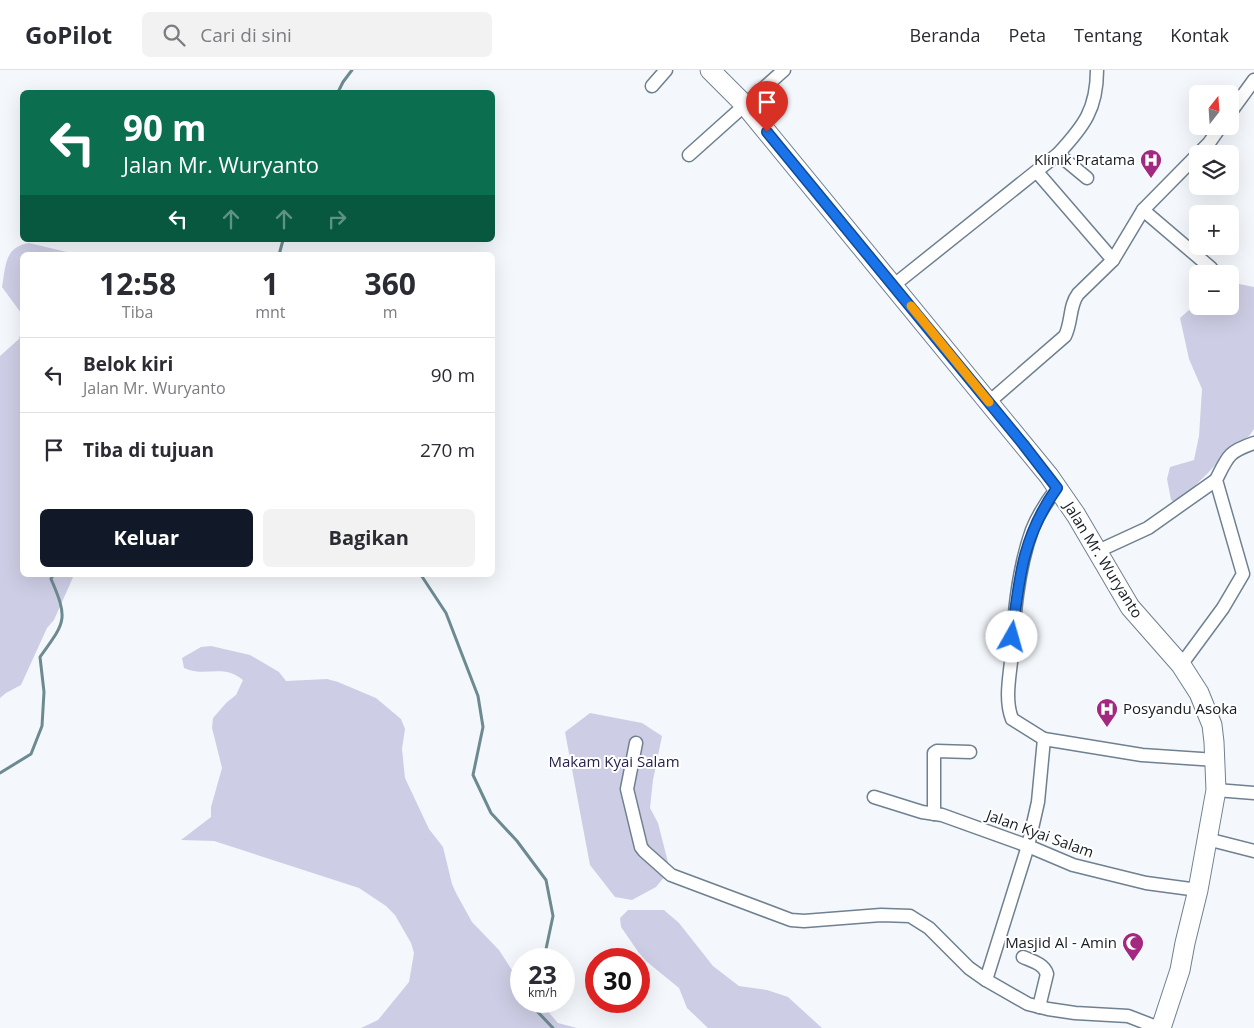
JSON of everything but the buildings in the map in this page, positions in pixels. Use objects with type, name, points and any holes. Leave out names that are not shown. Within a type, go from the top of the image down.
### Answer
[{"type":"main road","name":"Jalan Mr. Wuryanto","points":[[712,71],[744,104],[894,285],[1057,488],[1076,515],[1130,607],[1181,665],[1199,693],[1212,725],[1216,760],[1216,790],[1198,890],[1184,943],[1180,970],[1160,1028]]},
{"type":"street","points":[[652,86],[666,70]]},
{"type":"street","points":[[689,155],[784,70]]},
{"type":"street","points":[[894,285],[1058,154],[1078,132],[1094,104],[1097,70]]},
{"type":"street","points":[[1239,101],[1254,80]]},
{"type":"street","points":[[989,402],[1065,336],[1069,328],[1073,300],[1113,260],[1143,210],[1215,135]]},
{"type":"street","points":[[1058,154],[1087,178]]},
{"type":"street","points":[[1037,172],[1113,260]]},
{"type":"street","points":[[1143,210],[1207,265]]},
{"type":"street","points":[[1098,551],[1148,528],[1216,480],[1230,454],[1238,448],[1254,443]]},
{"type":"street","points":[[1181,665],[1249,573],[1216,480]]},
{"type":"street","points":[[1057,488],[1044,506],[1032,530],[1021,570],[1012,637],[1008,692],[1012,719],[1044,739],[1142,755],[1216,760]]},
{"type":"street","points":[[986,980],[1028,846],[1038,802],[1044,739]]},
{"type":"street","points":[[636,742],[628,789],[641,847],[671,875],[721,892],[791,920],[804,921],[881,915],[910,916],[929,928],[969,968],[1028,1004],[1075,1013],[1128,1016],[1160,1028]]},
{"type":"street","points":[[934,814],[934,753],[936,750],[970,752]]},
{"type":"street","points":[[1216,790],[1254,793]]},
{"type":"street","name":"Jalan Kyai Salam","points":[[874,796],[922,812],[942,815],[1028,846],[1073,865],[1146,883],[1198,890]]},
{"type":"street","points":[[1207,839],[1254,851]]},
{"type":"street","points":[[1023,957],[1046,970],[1039,1007]]},
{"type":"green space","points":[[29,243],[67,252],[20,252],[20,312],[2,287],[8,259],[11,253],[21,245]]},
{"type":"green space","points":[[1239,284],[1254,287],[1254,429],[1249,436],[1226,453],[1177,503],[1171,500],[1167,479],[1170,467],[1194,460],[1199,436],[1202,389],[1189,359],[1180,318],[1189,310],[1189,315],[1239,315]]},
{"type":"green space","points":[[20,335],[20,577],[73,577],[21,685],[0,698],[0,356],[19,339]]},
{"type":"green space","points":[[211,646],[250,655],[279,672],[286,681],[327,679],[338,682],[376,698],[401,719],[405,729],[402,749],[405,778],[429,829],[443,847],[452,884],[472,922],[499,950],[510,967],[510,1013],[549,1013],[558,1023],[577,1028],[361,1028],[378,1020],[409,982],[414,953],[411,943],[395,915],[386,906],[359,888],[214,841],[181,840],[211,817],[211,807],[222,768],[212,728],[213,718],[236,695],[243,680],[228,672],[200,672],[184,668],[182,658],[201,647]]},
{"type":"green space","name":"Makam Kyai Salam","points":[[590,713],[642,723],[662,736],[653,780],[650,808],[658,823],[670,870],[656,887],[632,900],[615,897],[590,865],[565,732]]},
{"type":"green space","points":[[628,910],[664,910],[679,923],[713,966],[739,986],[767,990],[788,997],[822,1028],[708,1028],[687,1008],[679,988],[650,964],[650,948],[636,948],[621,927],[620,918]]},
{"type":"waterway","points":[[339,90],[352,70]]},
{"type":"waterway","points":[[280,252],[282,242]]},
{"type":"waterway","points":[[0,773],[31,754],[42,726],[44,692],[40,657],[55,636],[62,620],[62,612],[51,579],[52,577]]},
{"type":"waterway","points":[[422,577],[446,613],[478,696],[483,727],[473,775],[491,813],[517,841],[546,880],[553,916],[546,948]]},
{"type":"waterway","points":[[539,1013],[553,1028]]},
{"type":"slow traffic","points":[[911,306],[989,402]]},
{"type":"place","name":"Klinik Pratama","points":[[1151,179]]},
{"type":"place","name":"Posyandu Asoka","points":[[1107,728]]},
{"type":"place","name":"Masjid Al - Amin","points":[[1133,962]]},
{"type":"route","points":[[767,132],[894,285],[1057,488],[1044,506],[1032,530],[1018,584],[1012,637]]}]
